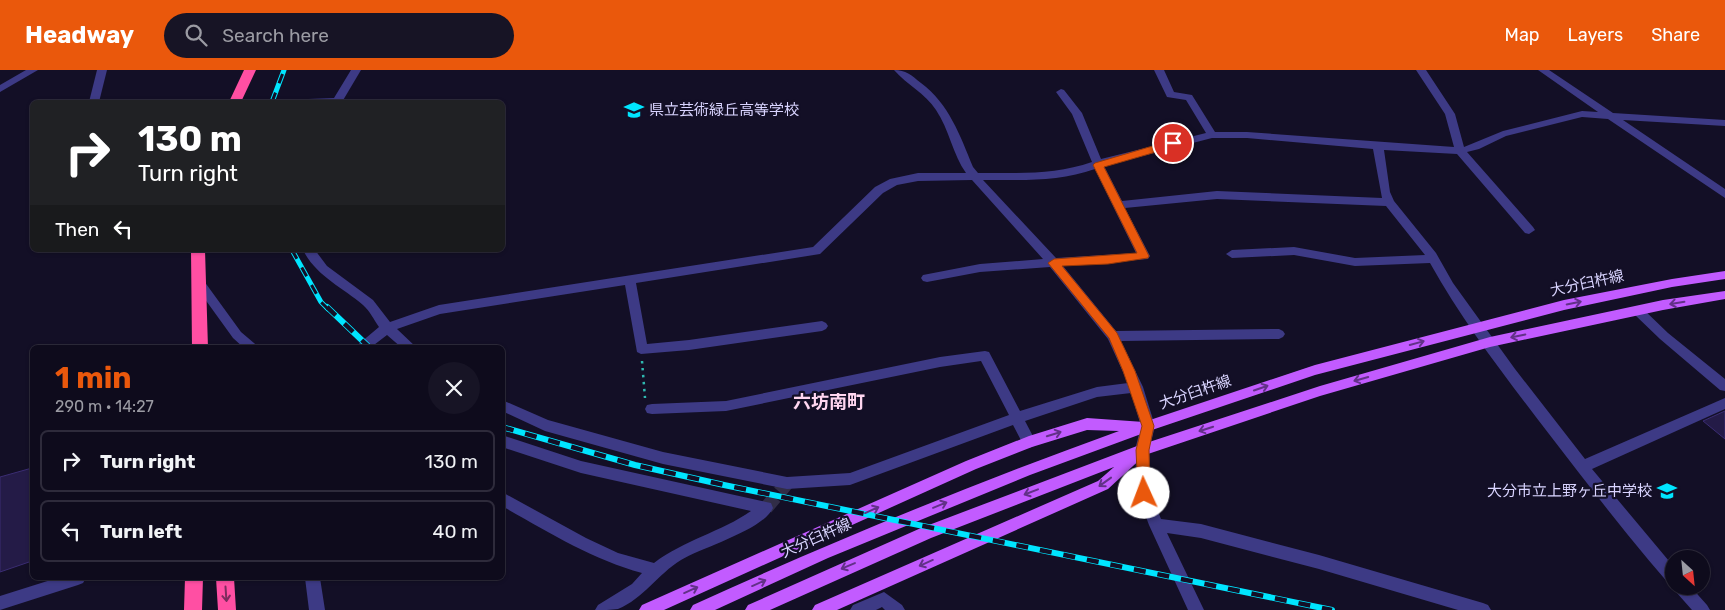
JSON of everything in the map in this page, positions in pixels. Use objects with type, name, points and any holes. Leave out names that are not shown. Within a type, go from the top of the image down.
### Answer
[{"type":"highway","points":[[236,100],[250,70]]},
{"type":"highway","points":[[198,252],[207,345]]},
{"type":"highway","points":[[200,284],[200,345]]},
{"type":"highway","points":[[193,610],[194,580]]},
{"type":"highway","points":[[225,580],[228,610]]},
{"type":"main road","name":"大分臼杵線","points":[[698,610],[917,514],[1148,426],[1315,370],[1564,305],[1672,283],[1725,275]]},
{"type":"main road","points":[[753,610],[926,532],[1142,450],[1320,391],[1490,342],[1638,310],[1725,295]]},
{"type":"main road","points":[[646,610],[971,465],[1029,442],[1087,424],[1148,426]]},
{"type":"main road","points":[[820,610],[1103,485],[1142,450]]},
{"type":"street","points":[[0,89],[33,70]]},
{"type":"street","points":[[94,100],[102,70]]},
{"type":"street","points":[[339,100],[356,70]]},
{"type":"street","points":[[899,70],[928,93],[939,106],[950,124],[968,168],[975,178],[1054,263],[1113,336],[1136,387],[1148,426],[1142,450],[1144,493],[1156,526],[1196,610]]},
{"type":"street","points":[[1159,70],[1170,95],[1189,97],[1212,135]]},
{"type":"street","points":[[1421,70],[1450,114],[1460,151],[1529,230]]},
{"type":"street","points":[[1543,70],[1719,186],[1725,194]]},
{"type":"street","points":[[927,278],[957,270],[1144,256],[1098,165],[1077,113],[1061,92]]},
{"type":"street","points":[[364,345],[388,328],[439,310],[816,251],[879,190],[894,182],[918,177],[1041,176],[1098,165],[1106,161],[1212,135],[1247,135],[1460,151],[1475,147],[1503,134],[1560,119],[1589,114],[1725,123]]},
{"type":"street","points":[[1378,146],[1385,192],[1389,202],[1433,259],[1449,286],[1510,373],[1582,467],[1665,568]]},
{"type":"street","points":[[1119,205],[1217,195],[1389,202]]},
{"type":"street","points":[[1232,254],[1294,251],[1354,262],[1433,259]]},
{"type":"street","points":[[310,252],[323,269],[369,303],[388,328],[408,345]]},
{"type":"street","points":[[630,281],[641,349],[689,345],[822,326]]},
{"type":"street","points":[[200,284],[237,335],[250,345]]},
{"type":"street","points":[[1638,310],[1664,336],[1725,386]]},
{"type":"street","points":[[1113,336],[1278,334]]},
{"type":"street","points":[[652,409],[726,406],[940,362],[985,356],[1029,442]]},
{"type":"street","points":[[505,406],[545,425],[663,458],[787,483],[850,479],[1016,418],[1097,392],[1136,387]]},
{"type":"street","points":[[1582,467],[1725,403]]},
{"type":"street","points":[[505,442],[581,468],[766,508],[744,524],[676,555],[656,570],[636,589],[603,610]]},
{"type":"street","points":[[505,500],[581,544],[616,559],[656,570]]},
{"type":"street","points":[[1156,526],[1201,530],[1483,610]]},
{"type":"street","points":[[0,602],[72,580]]},
{"type":"street","points":[[313,580],[317,610]]},
{"type":"street","points":[[1688,595],[1702,610]]},
{"type":"street","points":[[858,610],[884,599],[897,610]]},
{"type":"path","points":[[641,349],[645,403],[652,409]]},
{"type":"building","points":[[1725,411],[1725,439],[1703,421]]},
{"type":"building","points":[[30,469],[30,562],[0,572],[0,477]]},
{"type":"tunnel","points":[[766,508],[787,483]]},
{"type":"railway","points":[[273,100],[284,70]]},
{"type":"railway","points":[[293,252],[321,302],[328,309]]},
{"type":"railway","points":[[327,307],[367,345]]},
{"type":"railway","points":[[505,428],[635,465],[724,485],[1332,610]]},
{"type":"place","name":"県立芸術緑丘高等学校","points":[[634,110]]},
{"type":"place","name":"大分市立上野ヶ丘中学校","points":[[1667,491]]},
{"type":"district","name":"六坊南町","points":[[829,402]]},
{"type":"route","points":[[1144,493],[1142,450],[1148,426],[1136,387],[1123,354],[1113,336],[1102,320],[1054,263],[1144,256],[1098,165],[1106,161],[1173,143]]}]
